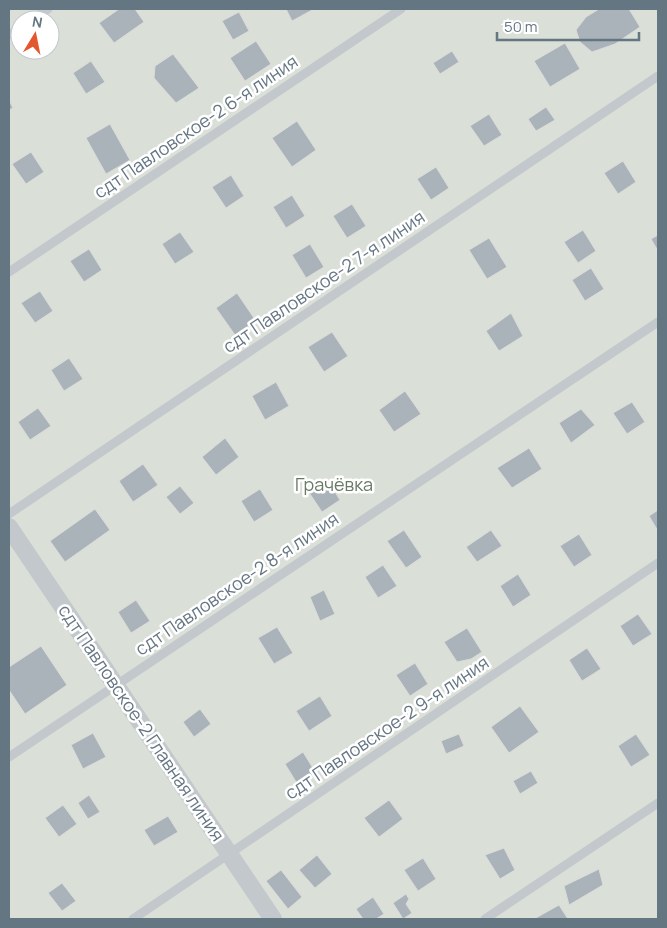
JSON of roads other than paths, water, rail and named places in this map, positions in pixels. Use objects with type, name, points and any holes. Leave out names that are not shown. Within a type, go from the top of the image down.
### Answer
[{"type":"street","name":"сдт Павловское-2 Главная линия","points":[[9,527],[273,919]]},
{"type":"lane","name":"сдт Павловское-2 6-я линия","points":[[9,272],[401,9]]},
{"type":"lane","name":"сдт Павловское-2 7-я линия","points":[[9,514],[658,76]]},
{"type":"lane","name":"сдт Павловское-2 8-я линия","points":[[9,757],[658,322]]},
{"type":"lane","name":"сдт Павловское-2 9-я линия","points":[[133,919],[658,563]]},
{"type":"lane","points":[[486,919],[658,803]]},
{"type":"park label","name":"Грачёвка","points":[[334,485]]}]
